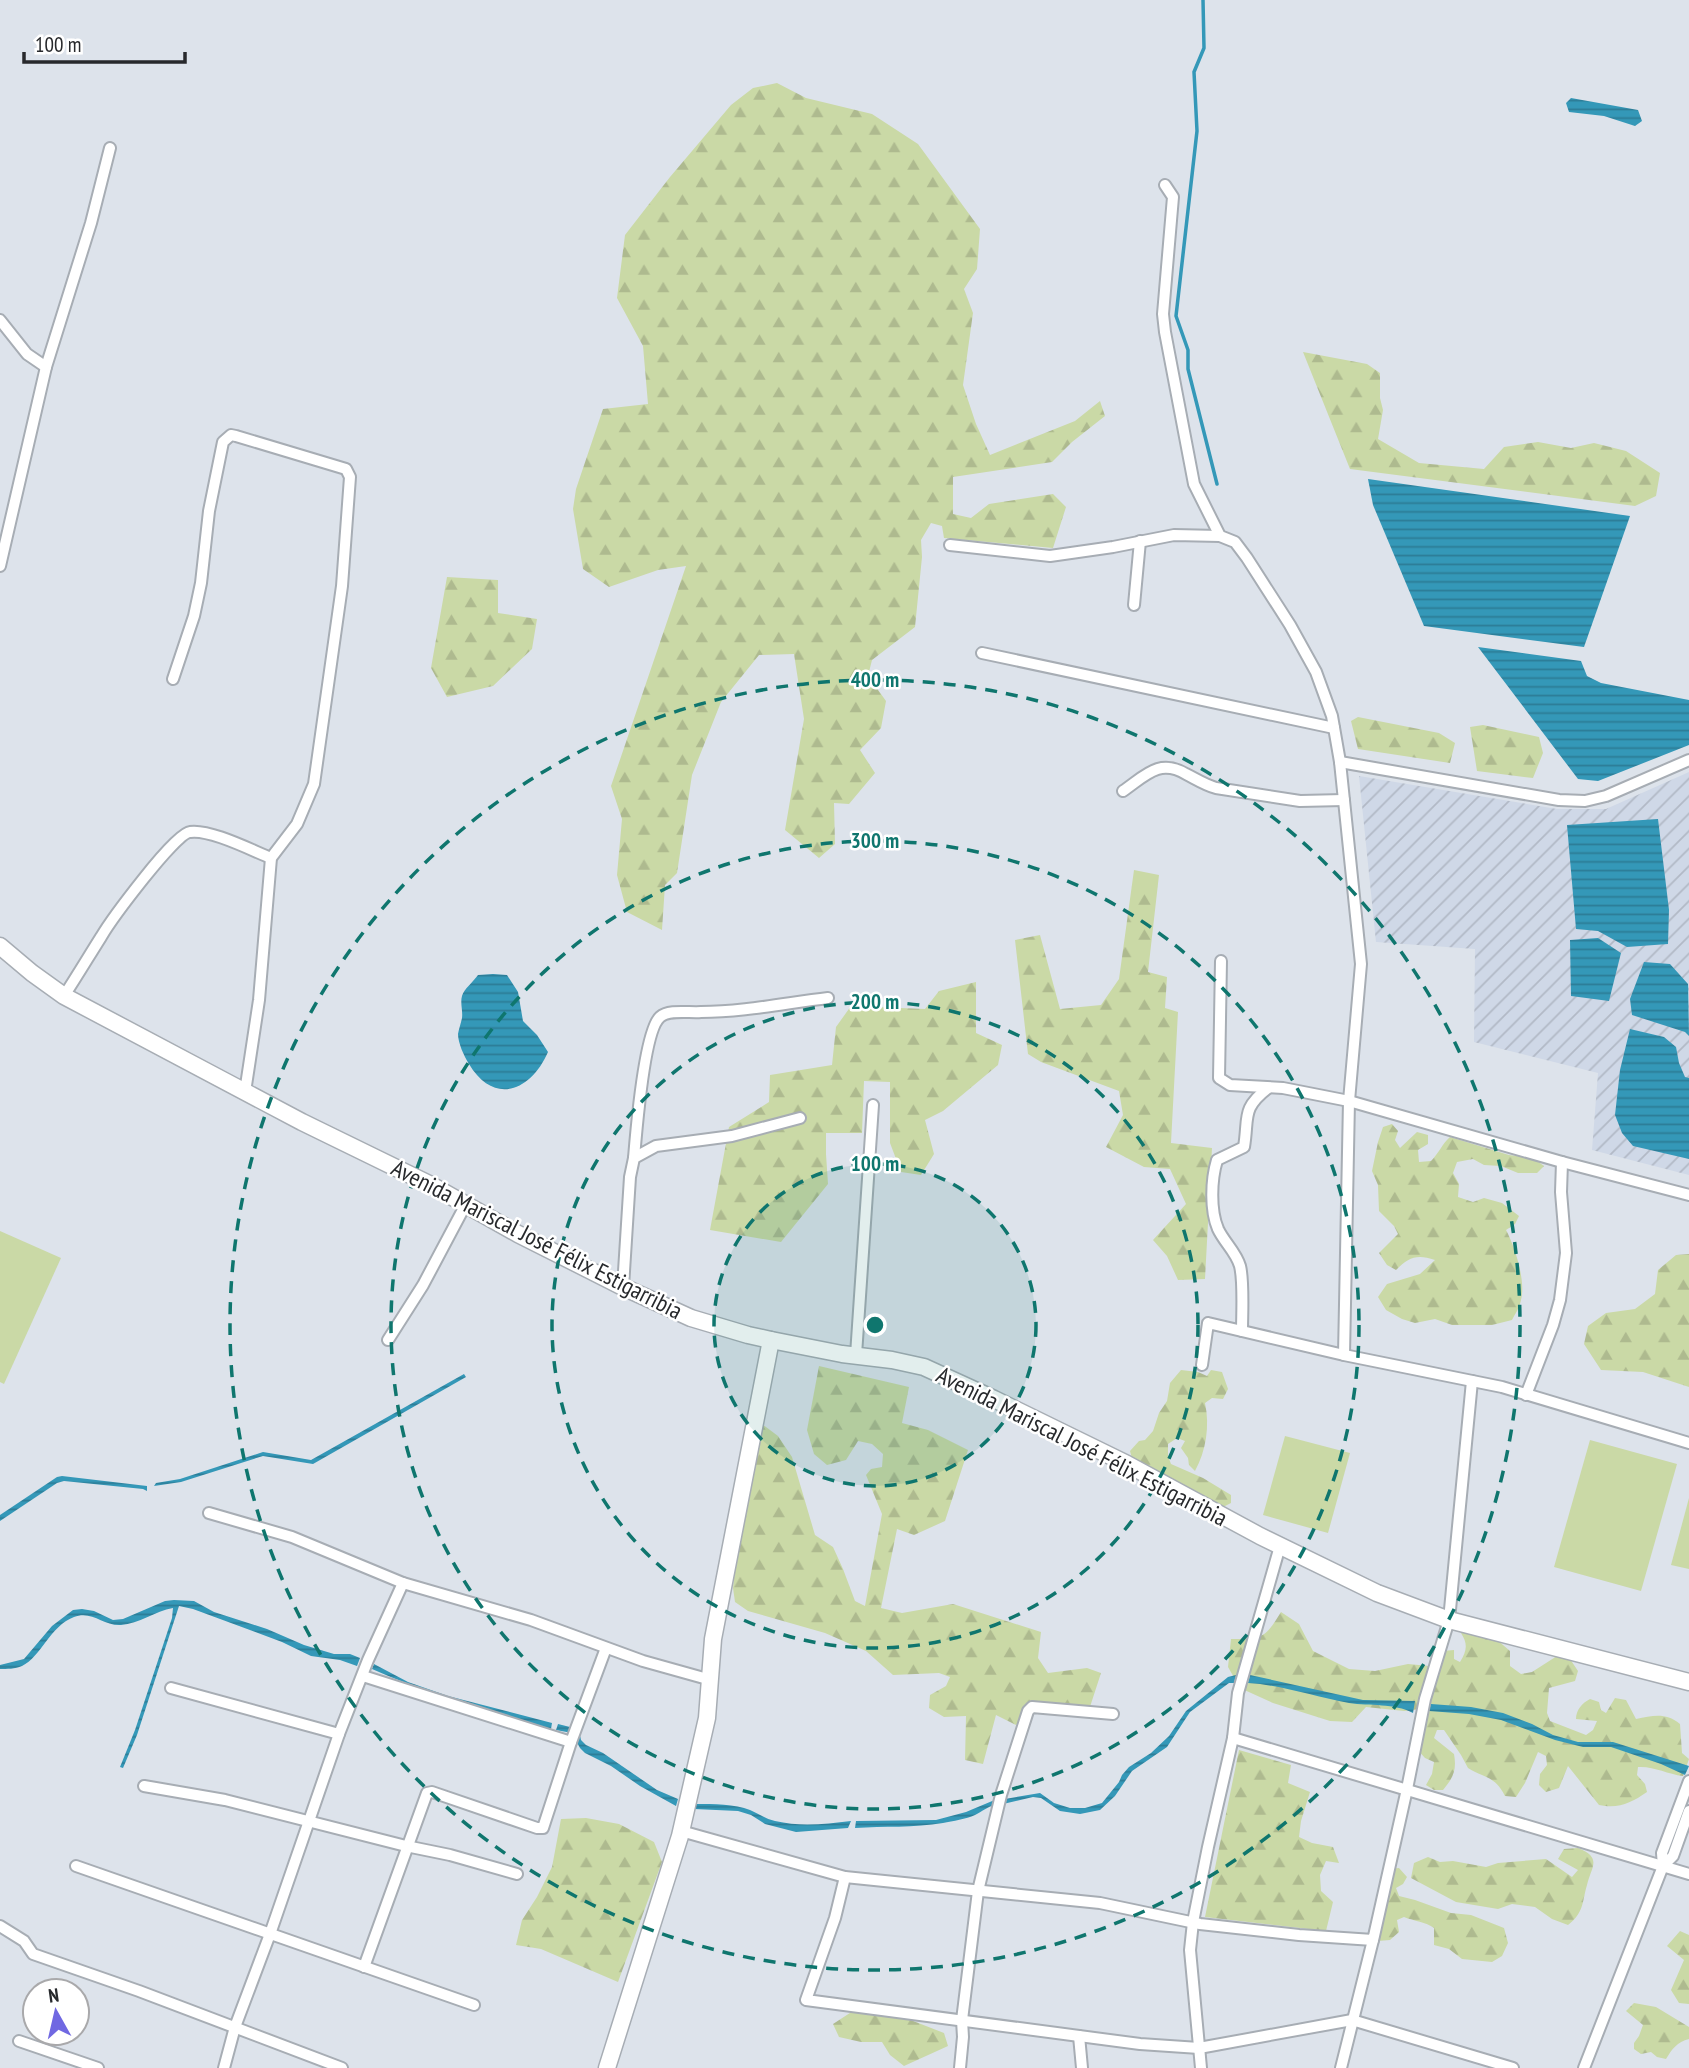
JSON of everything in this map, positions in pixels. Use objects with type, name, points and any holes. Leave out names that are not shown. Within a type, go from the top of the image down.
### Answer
[{"type":"main road","name":"Avenida Mariscal José Félix Estigarribia","points":[[0,946],[64,996],[466,1204],[518,1234],[622,1287],[691,1318],[771,1340],[925,1367],[1127,1464],[1280,1546],[1377,1593],[1449,1620],[1689,1682]]},
{"type":"main road","points":[[607,2068],[691,1792],[707,1718],[713,1639],[771,1340]]},
{"type":"street","points":[[0,566],[46,367],[91,223],[110,148]]},
{"type":"street","points":[[1165,186],[1173,197],[1163,314],[1165,332],[1194,484],[1220,536]]},
{"type":"street","points":[[0,320],[27,354],[46,367]]},
{"type":"street","points":[[173,679],[194,616],[201,583],[209,511],[223,442],[231,435],[236,436],[346,469],[350,477],[342,586],[314,784],[297,824],[271,858],[259,1000],[245,1092]]},
{"type":"street","points":[[950,545],[1050,556],[1174,535],[1220,536],[1235,542],[1247,558],[1290,625],[1316,673],[1334,728],[1361,964],[1349,1101],[1344,1355]]},
{"type":"street","points":[[1134,605],[1140,541]]},
{"type":"street","points":[[982,653],[1334,728]]},
{"type":"street","points":[[1339,762],[1559,800],[1586,801],[1606,796],[1689,760]]},
{"type":"street","points":[[1123,791],[1157,768],[1173,766],[1206,786],[1216,788],[1300,802],[1344,800]]},
{"type":"street","points":[[64,996],[102,935],[154,866],[183,834],[192,831],[207,833],[271,858]]},
{"type":"street","points":[[1221,961],[1219,1078],[1230,1085],[1306,1091],[1349,1101],[1689,1195]]},
{"type":"street","points":[[622,1287],[639,1102],[653,1029],[660,1017],[667,1013],[705,1012],[828,998]]},
{"type":"street","points":[[1242,1331],[1240,1268],[1213,1215],[1214,1168],[1217,1160],[1244,1147],[1246,1116],[1254,1099],[1268,1088]]},
{"type":"street","points":[[856,1355],[873,1105]]},
{"type":"street","points":[[634,1158],[656,1146],[732,1136],[800,1118]]},
{"type":"street","points":[[1526,1395],[1560,1300],[1566,1253],[1561,1192],[1562,1162]]},
{"type":"street","points":[[388,1340],[423,1285],[466,1204]]},
{"type":"street","points":[[1202,1365],[1208,1323],[1472,1381],[1689,1443]]},
{"type":"street","points":[[1341,2068],[1407,1790],[1424,1699],[1449,1620],[1472,1381]]},
{"type":"street","points":[[209,1513],[292,1537],[403,1583],[531,1620],[606,1648],[711,1680]]},
{"type":"street","points":[[1201,2068],[1191,1950],[1193,1922],[1233,1738],[1238,1693],[1280,1546]]},
{"type":"street","points":[[224,2068],[235,2027],[339,1734],[403,1583]]},
{"type":"street","points":[[364,1967],[427,1793],[432,1792],[537,1828],[544,1828],[574,1734],[606,1648]]},
{"type":"street","points":[[365,1668],[574,1734]]},
{"type":"street","points":[[172,1688],[339,1734]]},
{"type":"street","points":[[960,2068],[962,2020],[978,1891],[1001,1796],[1030,1708],[1113,1714]]},
{"type":"street","points":[[1233,1738],[1689,1874]]},
{"type":"street","points":[[1663,1866],[1662,1853],[1689,1781]]},
{"type":"street","points":[[144,1786],[225,1800],[517,1874]]},
{"type":"street","points":[[1584,2068],[1663,1866],[1673,1856],[1689,1811]]},
{"type":"street","points":[[681,1831],[845,1877],[1100,1903],[1193,1922],[1299,1935],[1373,1940]]},
{"type":"street","points":[[76,1866],[474,2005]]},
{"type":"street","points":[[845,1877],[835,1918],[806,2000],[1140,2044],[1199,2048],[1352,2020],[1513,2068]]},
{"type":"street","points":[[0,1926],[24,1941],[33,1954],[342,2068]]},
{"type":"street","points":[[1079,2036],[1082,2068]]},
{"type":"street","points":[[19,2041],[97,2068]]},
{"type":"shaded area","points":[[1689,772],[1689,1175],[1592,1150],[1598,1073],[1474,1042],[1475,949],[1376,942],[1359,776],[1557,809],[1606,809]]},
{"type":"green space","points":[[777,83],[806,98],[872,114],[918,144],[980,229],[977,269],[964,289],[973,313],[963,385],[990,455],[1075,421],[1100,401],[1105,416],[1052,462],[953,477],[953,514],[971,518],[989,504],[1053,494],[1066,507],[1053,548],[944,538],[942,526],[931,523],[921,540],[922,557],[915,627],[872,660],[868,676],[886,701],[881,728],[860,750],[875,773],[849,804],[834,803],[835,844],[819,858],[785,830],[804,719],[794,654],[759,655],[721,702],[692,775],[677,873],[665,885],[662,930],[627,912],[617,875],[622,819],[611,786],[686,566],[658,570],[609,587],[583,569],[573,509],[576,489],[603,409],[648,404],[643,346],[617,298],[625,235],[731,105],[753,88]]},
{"type":"green space","points":[[1303,352],[1367,364],[1380,373],[1383,410],[1378,439],[1419,463],[1484,469],[1504,447],[1538,442],[1571,448],[1594,443],[1626,451],[1660,473],[1656,496],[1635,506],[1350,469]]},
{"type":"green space","points":[[447,577],[498,580],[498,613],[537,619],[532,649],[493,686],[447,697],[431,668]]},
{"type":"green space","points":[[1358,717],[1439,733],[1455,743],[1450,763],[1358,749],[1351,721]]},
{"type":"green space","points":[[1483,725],[1539,737],[1543,753],[1533,778],[1477,771],[1470,727]]},
{"type":"green space","points":[[1134,870],[1159,875],[1148,972],[1167,977],[1165,1008],[1178,1012],[1171,1143],[1212,1148],[1205,1279],[1178,1280],[1167,1256],[1153,1240],[1186,1204],[1170,1169],[1144,1167],[1106,1147],[1123,1115],[1119,1091],[1041,1062],[1028,1054],[1015,940],[1040,935],[1060,1009],[1101,1005],[1119,979]]},
{"type":"green space","points":[[976,982],[976,1033],[1002,1045],[998,1065],[943,1111],[925,1120],[934,1154],[921,1175],[901,1172],[890,1143],[890,1082],[864,1081],[862,1133],[826,1133],[828,1184],[781,1242],[710,1230],[729,1127],[769,1102],[770,1075],[832,1065],[836,1027],[851,1006],[925,1009],[939,991]]},
{"type":"green space","points":[[1392,1124],[1398,1131],[1395,1140],[1400,1148],[1417,1132],[1428,1135],[1428,1144],[1418,1150],[1419,1162],[1431,1161],[1450,1137],[1509,1155],[1533,1158],[1544,1166],[1537,1173],[1518,1173],[1501,1166],[1484,1165],[1473,1159],[1457,1162],[1453,1173],[1459,1184],[1458,1197],[1473,1202],[1484,1198],[1502,1203],[1519,1216],[1515,1224],[1506,1230],[1516,1255],[1522,1283],[1520,1303],[1512,1320],[1492,1325],[1452,1325],[1435,1319],[1415,1323],[1386,1310],[1378,1297],[1387,1284],[1420,1274],[1435,1260],[1414,1258],[1396,1270],[1387,1265],[1379,1253],[1398,1234],[1379,1211],[1378,1185],[1372,1171],[1383,1127]]},
{"type":"green space","points":[[0,1231],[61,1258],[4,1384],[0,1382]]},
{"type":"green space","points":[[1689,1254],[1689,1387],[1643,1372],[1601,1370],[1584,1344],[1588,1326],[1606,1313],[1635,1309],[1655,1294],[1658,1270],[1676,1255]]},
{"type":"green space","points":[[819,1366],[909,1387],[902,1423],[928,1430],[968,1450],[945,1521],[914,1535],[897,1529],[881,1608],[902,1613],[953,1604],[1041,1632],[1038,1658],[1048,1673],[1087,1668],[1101,1673],[1088,1713],[1032,1711],[1016,1725],[996,1715],[983,1764],[965,1760],[966,1716],[944,1717],[929,1708],[930,1695],[946,1686],[950,1677],[939,1673],[893,1675],[866,1651],[825,1633],[748,1611],[735,1602],[735,1569],[762,1424],[778,1436],[792,1457],[815,1535],[833,1547],[855,1601],[865,1606],[882,1514],[866,1475],[871,1469],[882,1467],[883,1454],[872,1444],[858,1441],[846,1460],[827,1465],[814,1454],[807,1430]]},
{"type":"green space","points":[[1181,1370],[1207,1376],[1211,1370],[1222,1372],[1228,1389],[1223,1399],[1212,1398],[1205,1403],[1206,1438],[1195,1471],[1181,1448],[1185,1441],[1177,1438],[1168,1444],[1171,1464],[1203,1478],[1231,1495],[1231,1503],[1223,1507],[1184,1492],[1133,1462],[1130,1451],[1153,1431],[1159,1413],[1167,1401],[1170,1383]]},
{"type":"green space","points":[[1285,1436],[1350,1453],[1328,1533],[1263,1515]]},
{"type":"green space","points":[[1590,1440],[1677,1464],[1641,1591],[1554,1567]]},
{"type":"green space","points":[[1689,1498],[1689,1569],[1671,1565]]},
{"type":"green space","points":[[1281,1612],[1299,1624],[1313,1651],[1349,1669],[1375,1671],[1408,1664],[1430,1666],[1421,1709],[1404,1711],[1366,1707],[1352,1722],[1330,1721],[1273,1703],[1240,1688],[1228,1667],[1231,1639],[1262,1635]]},
{"type":"green space","points":[[1463,1627],[1496,1639],[1510,1651],[1510,1666],[1521,1674],[1532,1672],[1557,1656],[1570,1659],[1578,1671],[1575,1681],[1549,1688],[1547,1713],[1550,1721],[1586,1735],[1593,1730],[1597,1721],[1576,1719],[1580,1707],[1590,1699],[1599,1702],[1601,1710],[1606,1713],[1615,1698],[1626,1700],[1636,1719],[1659,1716],[1680,1724],[1682,1753],[1689,1759],[1683,1776],[1638,1767],[1637,1775],[1645,1784],[1647,1792],[1624,1804],[1599,1805],[1568,1766],[1559,1788],[1546,1792],[1539,1785],[1540,1774],[1547,1765],[1546,1756],[1538,1752],[1516,1797],[1505,1796],[1494,1781],[1468,1768],[1444,1730],[1437,1730],[1434,1738],[1454,1754],[1454,1769],[1452,1778],[1443,1790],[1434,1790],[1426,1785],[1434,1762],[1425,1758],[1415,1747],[1443,1651],[1454,1650],[1454,1659],[1460,1662],[1464,1654],[1466,1644],[1461,1633]]},
{"type":"green space","points":[[1239,1750],[1291,1765],[1288,1783],[1310,1792],[1299,1837],[1333,1847],[1339,1863],[1326,1861],[1320,1875],[1321,1891],[1333,1902],[1326,1931],[1205,1917]]},
{"type":"green space","points":[[586,1818],[619,1824],[654,1842],[662,1862],[618,1982],[541,1949],[516,1945],[522,1920],[552,1867],[561,1819]]},
{"type":"green space","points":[[1578,1848],[1591,1855],[1593,1864],[1580,1912],[1568,1925],[1552,1919],[1535,1907],[1512,1904],[1498,1909],[1456,1902],[1411,1878],[1414,1863],[1428,1857],[1440,1862],[1453,1861],[1486,1867],[1498,1863],[1546,1859],[1572,1877],[1578,1870],[1558,1859],[1564,1849]]},
{"type":"green space","points":[[1399,1868],[1407,1877],[1403,1884],[1396,1888],[1399,1896],[1451,1913],[1471,1915],[1504,1928],[1508,1943],[1502,1956],[1492,1962],[1462,1959],[1449,1949],[1434,1945],[1434,1928],[1404,1917],[1397,1920],[1399,1932],[1390,1940],[1378,1941],[1388,1869]]},
{"type":"green space","points":[[1680,1931],[1689,1935],[1689,2004],[1679,2003],[1671,1990],[1684,1960],[1667,1946]]},
{"type":"green space","points":[[1634,2003],[1656,2007],[1689,2027],[1689,2039],[1675,2046],[1666,2059],[1651,2052],[1641,2054],[1634,2049],[1634,2043],[1643,2025],[1626,2011]]},
{"type":"green space","points":[[853,2011],[890,2012],[944,2033],[948,2046],[904,2066],[890,2055],[882,2042],[861,2042],[839,2037],[833,2024]]},
{"type":"water","points":[[1571,98],[1638,110],[1642,121],[1635,126],[1604,116],[1569,112],[1566,103]]},
{"type":"water","points":[[1368,479],[1630,516],[1584,647],[1424,626],[1373,505]]},
{"type":"water","points":[[1478,647],[1581,661],[1587,676],[1601,683],[1689,700],[1689,745],[1598,781],[1578,779]]},
{"type":"water","points":[[1658,819],[1669,910],[1668,944],[1627,947],[1598,931],[1576,929],[1567,825]]},
{"type":"water","points":[[1598,938],[1621,953],[1609,1001],[1571,996],[1570,940]]},
{"type":"water","points":[[1644,962],[1670,964],[1688,984],[1689,1036],[1685,1032],[1632,1015],[1630,999]]},
{"type":"water","points":[[478,975],[507,975],[518,992],[523,1021],[537,1035],[548,1052],[532,1076],[512,1088],[500,1089],[479,1077],[465,1057],[458,1038],[463,993]]},
{"type":"water","points":[[1630,1029],[1664,1037],[1676,1047],[1679,1063],[1685,1077],[1689,1078],[1689,1159],[1633,1146],[1622,1133],[1615,1115],[1620,1070]]},
{"type":"water","points":[[464,1374],[466,1377],[313,1464],[263,1456],[181,1482],[154,1486],[156,1483],[180,1479],[263,1452],[311,1460]]},
{"type":"water","points":[[62,1476],[147,1486],[147,1491],[64,1481],[0,1521],[0,1515]]},
{"type":"water","points":[[165,1601],[194,1601],[214,1612],[267,1629],[304,1645],[360,1658],[357,1666],[340,1660],[311,1656],[282,1642],[179,1606],[137,1735],[123,1768],[120,1767],[135,1730],[173,1608],[121,1625],[86,1615],[74,1617],[58,1627],[29,1662],[17,1668],[0,1669],[0,1665],[24,1659],[52,1626],[73,1610],[94,1611],[113,1620],[123,1619]]},
{"type":"water","points":[[374,1664],[408,1682],[448,1696],[552,1723],[551,1729],[416,1687],[372,1669]]},
{"type":"water","points":[[1236,1675],[1234,1683],[1229,1683],[1190,1712],[1167,1747],[1132,1771],[1115,1796],[1100,1810],[1080,1814],[1060,1811],[1041,1798],[1033,1797],[1003,1804],[1005,1799],[1040,1793],[1054,1803],[1070,1808],[1085,1808],[1102,1803],[1129,1767],[1151,1753],[1169,1736],[1186,1711],[1228,1677]]},
{"type":"water","points":[[1250,1675],[1363,1700],[1415,1701],[1413,1713],[1382,1705],[1349,1703],[1248,1683]]},
{"type":"water","points":[[1431,1704],[1503,1713],[1553,1735],[1578,1742],[1613,1742],[1689,1766],[1685,1775],[1611,1747],[1583,1747],[1555,1740],[1501,1720],[1429,1711]]},
{"type":"water","points":[[558,1724],[579,1731],[581,1740],[586,1745],[603,1753],[657,1790],[678,1799],[676,1806],[585,1753],[572,1733],[556,1730]]},
{"type":"water","points":[[997,1799],[995,1805],[955,1821],[921,1826],[855,1828],[856,1821],[936,1820],[966,1812]]},
{"type":"water","points":[[696,1804],[738,1807],[772,1820],[794,1824],[851,1821],[848,1828],[796,1832],[765,1824],[738,1811],[694,1809]]},
{"type":"waterway","points":[[1203,0],[1204,48],[1194,72],[1197,131],[1176,316],[1188,350],[1188,369],[1217,484]]}]
